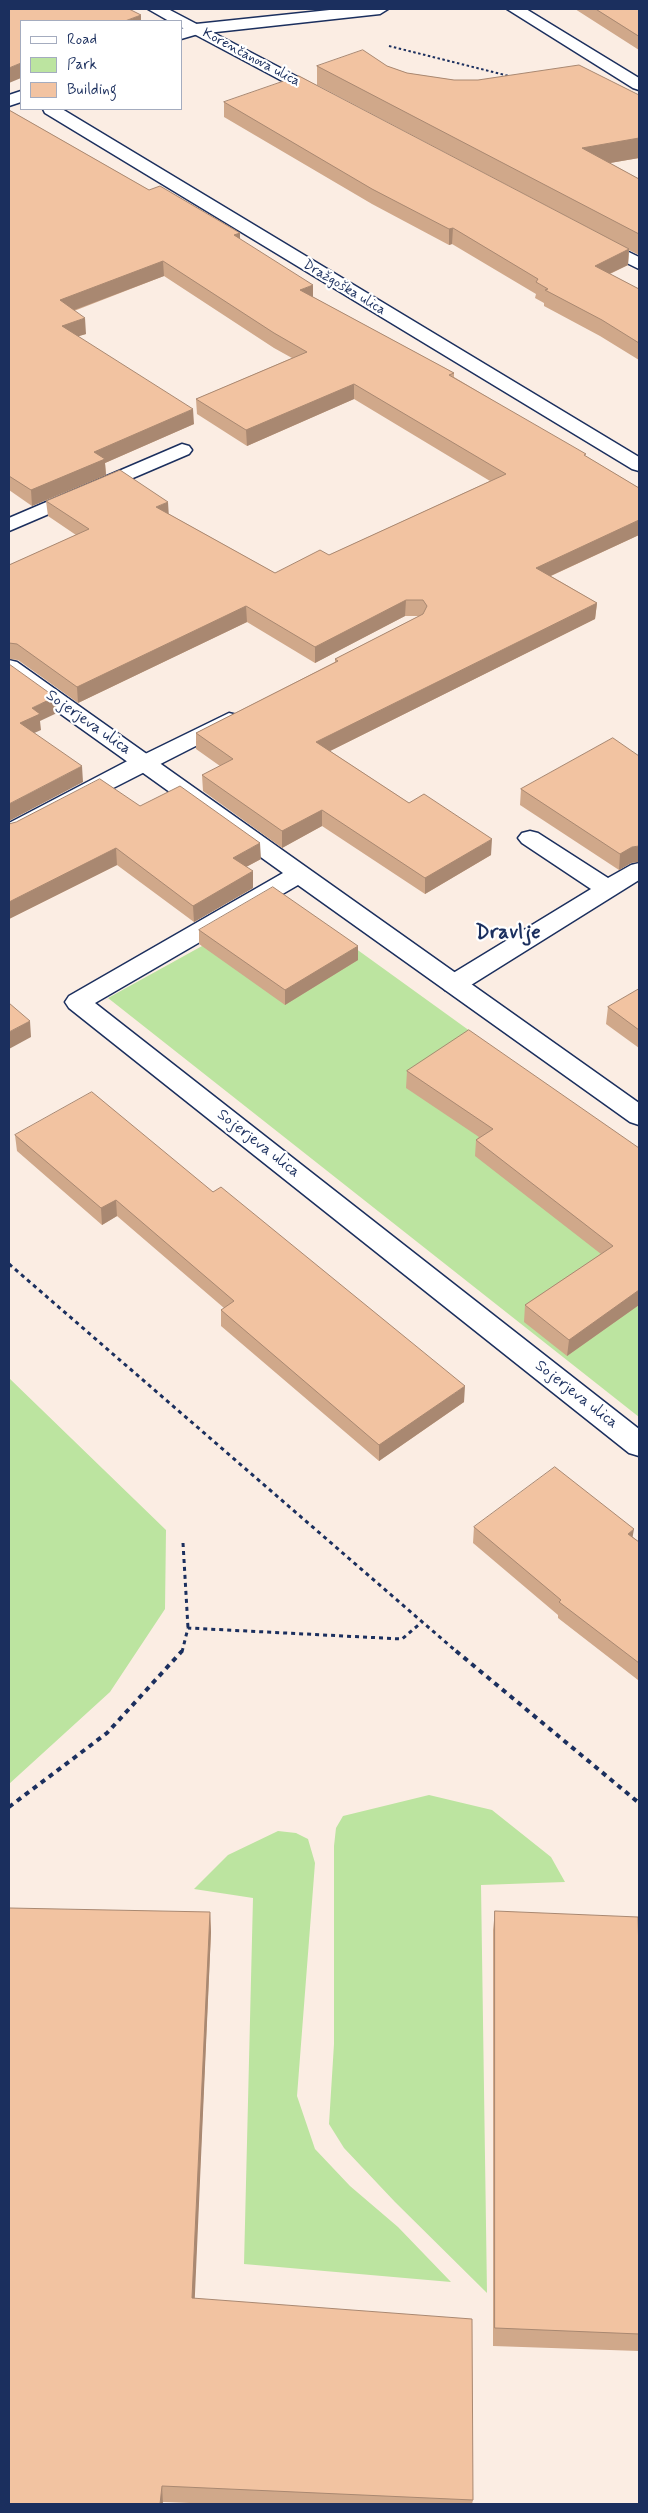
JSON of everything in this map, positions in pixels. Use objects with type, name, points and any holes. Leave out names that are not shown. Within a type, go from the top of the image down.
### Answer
[{"type":"street","name":"Korenčanova ulica","points":[[156,9],[175,20]]},
{"type":"street","points":[[185,26],[380,9]]},
{"type":"street","points":[[515,9],[639,85]]},
{"type":"street","name":"Korenčanova ulica","points":[[185,26],[342,106]]},
{"type":"street","name":"Dražgoška ulica","points":[[53,110],[639,465]]},
{"type":"street","points":[[578,231],[639,264]]},
{"type":"street","points":[[9,525],[182,450]]},
{"type":"street","name":"Sojerjeva ulica","points":[[9,667],[639,1116]]},
{"type":"street","name":"Sojerjeva ulica","points":[[9,832],[249,710]]},
{"type":"street","points":[[530,838],[608,889]]},
{"type":"street","points":[[454,984],[639,870]]},
{"type":"street","name":"Sojerjeva ulica","points":[[299,874],[78,1002],[639,1445]]},
{"type":"path","points":[[388,46],[514,78]]},
{"type":"path","points":[[9,1264],[422,1622],[639,1803]]},
{"type":"path","points":[[9,1807],[107,1733],[182,1653],[188,1628],[183,1543]]},
{"type":"path","points":[[188,1628],[402,1639],[422,1622]]},
{"type":"green space","points":[[287,899],[639,1153],[639,1417],[108,998]]},
{"type":"green space","points":[[9,1378],[166,1530],[165,1609],[110,1692],[9,1784]]},
{"type":"green space","points":[[429,1795],[492,1810],[551,1857],[565,1882],[481,1885],[487,2293],[395,2202],[344,2148],[329,2124],[334,2044],[334,1846],[336,1828],[343,1816]]},
{"type":"green space","points":[[278,1831],[296,1833],[308,1839],[315,1863],[297,2096],[315,2149],[350,2186],[398,2227],[451,2282],[244,2264],[253,1898],[194,1889],[228,1855]]},
{"type":"building","points":[[9,9],[129,9],[141,15],[128,20],[20,20],[20,63],[9,68]]},
{"type":"building","points":[[596,9],[639,9],[639,36]]},
{"type":"building","points":[[363,50],[387,66],[407,73],[454,80],[478,80],[579,65],[639,95],[639,138],[582,148],[639,179],[639,234],[317,66]]},
{"type":"building","points":[[299,76],[629,249],[595,266],[639,289],[639,343],[602,320],[545,290],[548,289],[536,282],[538,279],[453,228],[449,229],[372,189],[224,102]]},
{"type":"building","points":[[9,110],[149,190],[160,186],[240,233],[234,235],[313,285],[300,290],[454,373],[449,375],[586,454],[584,455],[639,488],[639,520],[536,568],[597,603],[316,742],[409,803],[424,794],[492,839],[425,878],[322,810],[282,831],[202,775],[233,759],[196,733],[338,661],[335,659],[423,614],[427,606],[423,600],[406,600],[315,647],[246,606],[77,687],[17,644],[9,643],[9,565],[89,529],[46,501],[120,470],[168,502],[156,507],[275,573],[320,550],[329,555],[506,474],[354,384],[246,430],[196,399],[307,352],[274,333],[163,261],[60,300],[85,318],[62,326],[193,409],[94,452],[105,459],[31,490],[9,476]]},
{"type":"building","points":[[9,664],[55,697],[32,708],[40,714],[20,723],[82,766],[9,804]]},
{"type":"building","points":[[613,738],[639,756],[639,846],[632,847],[620,854],[521,789]]},
{"type":"building","points":[[100,779],[140,806],[180,786],[260,843],[233,858],[253,871],[193,906],[116,848],[9,902],[9,824]]},
{"type":"building","points":[[273,887],[358,946],[285,990],[199,930]]},
{"type":"building","points":[[639,989],[639,1030],[608,1007]]},
{"type":"building","points":[[9,1003],[30,1021],[9,1032]]},
{"type":"building","points":[[469,1030],[639,1148],[639,1290],[569,1340],[525,1305],[613,1246],[476,1140],[493,1129],[407,1071]]},
{"type":"building","points":[[92,1092],[213,1192],[221,1187],[465,1386],[379,1445],[221,1310],[234,1301],[116,1200],[101,1208],[15,1135]]},
{"type":"building","points":[[555,1467],[634,1529],[628,1534],[639,1542],[639,1663],[559,1602],[561,1600],[474,1527]]},
{"type":"building","points":[[9,1908],[210,1912],[192,2298],[472,2319],[473,2500],[162,2486],[160,2504],[9,2504]]},
{"type":"building","points":[[495,1911],[638,1917],[639,2334],[495,2328]]},
{"type":"district","name":"Dravlje","points":[[508,934]]}]
